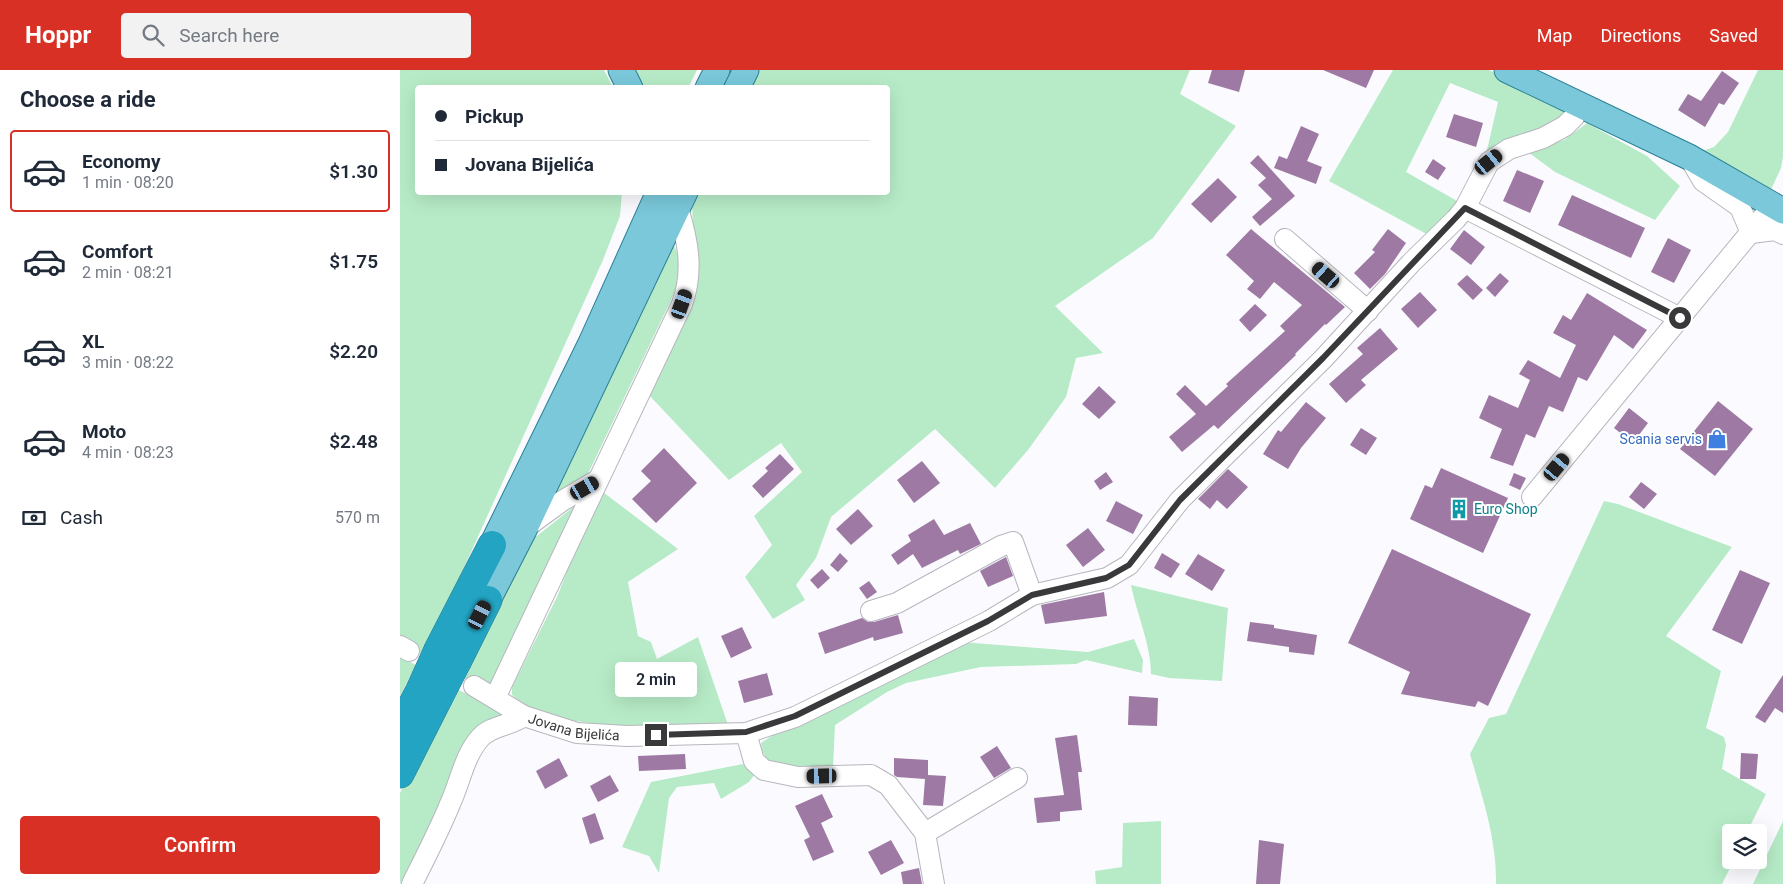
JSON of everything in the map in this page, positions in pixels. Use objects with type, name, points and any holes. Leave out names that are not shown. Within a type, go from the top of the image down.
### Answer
[{"type":"highway","points":[[400,774],[429,694],[448,655],[492,545]]},
{"type":"highway","points":[[448,655],[488,600]]},
{"type":"highway","points":[[400,728],[429,694]]},
{"type":"main road","points":[[621,70],[628,85]]},
{"type":"main road","points":[[710,85],[717,70]]},
{"type":"main road","points":[[738,85],[746,70]]},
{"type":"main road","points":[[1518,72],[1689,157],[1778,208]]},
{"type":"main road","points":[[591,343],[609,287],[629,242],[640,195]]},
{"type":"main road","points":[[492,545],[591,343],[658,195]]},
{"type":"main road","points":[[488,600],[524,530],[682,200]]},
{"type":"street","name":"Jovana Bijelića","points":[[474,686],[524,716],[577,733],[601,735],[746,732],[795,716],[988,621],[1032,595],[1106,578],[1129,565],[1180,500],[1323,358],[1465,208],[1489,162],[1509,149],[1543,138],[1565,126],[1574,117],[1581,104]]},
{"type":"street","points":[[1689,157],[1703,181],[1740,207],[1750,233]]},
{"type":"street","points":[[495,698],[596,481],[682,304],[689,285],[690,270],[682,200]]},
{"type":"street","points":[[1465,208],[1680,318]]},
{"type":"street","points":[[1532,497],[1750,233],[1778,208]]},
{"type":"street","points":[[1750,233],[1775,230],[1783,234]]},
{"type":"street","points":[[1285,239],[1368,311]]},
{"type":"street","points":[[524,530],[562,502],[596,481]]},
{"type":"street","points":[[871,611],[897,603],[1001,546],[1013,542],[1032,595]]},
{"type":"street","points":[[412,884],[450,804],[468,758],[480,738],[489,730],[517,721],[524,716]]},
{"type":"street","points":[[746,732],[754,761],[764,770],[798,776],[863,775],[878,778],[888,784],[925,833],[934,884]]},
{"type":"street","points":[[925,833],[1017,778]]},
{"type":"green space","points":[[400,70],[604,70],[612,85],[415,85],[415,195],[622,195],[620,216],[603,260],[429,645],[422,654],[400,643]]},
{"type":"green space","points":[[628,70],[697,70],[690,85],[635,85]]},
{"type":"green space","points":[[759,70],[1190,70],[1180,94],[1236,126],[1153,238],[1055,306],[1103,353],[1076,358],[1066,397],[1028,450],[995,488],[935,429],[831,517],[816,558],[796,585],[805,600],[773,619],[745,577],[772,545],[754,516],[802,472],[781,443],[729,480],[648,394],[693,228],[692,203],[697,195],[890,195],[890,85],[752,85]]},
{"type":"green space","points":[[1393,70],[1489,70],[1565,108],[1561,121],[1487,150],[1498,102],[1450,83],[1406,172],[1459,202],[1432,237],[1329,181]]},
{"type":"green space","points":[[1758,70],[1783,70],[1783,157],[1781,168],[1769,194],[1699,152],[1714,147],[1728,132]]},
{"type":"green space","points":[[1587,123],[1647,156],[1680,186],[1655,220],[1555,172],[1528,152],[1564,140]]},
{"type":"green space","points":[[673,244],[680,265],[674,293],[586,478],[551,499]]},
{"type":"green space","points":[[599,489],[678,549],[628,582],[638,636],[651,642],[657,659],[698,637],[728,725],[646,726],[584,722],[556,717],[531,708],[512,695],[512,687],[557,597]]},
{"type":"green space","points":[[581,501],[496,680],[482,685],[459,675],[533,539]]},
{"type":"green space","points":[[1604,501],[1618,504],[1732,547],[1666,636],[1721,671],[1706,728],[1724,737],[1726,745],[1722,769],[1766,794],[1751,824],[1722,824],[1722,869],[1730,869],[1722,884],[1496,884],[1496,868],[1491,835],[1484,802],[1470,754],[1489,718],[1506,714]]},
{"type":"green space","points":[[1131,585],[1228,608],[1222,681],[1169,678],[1151,674],[1149,652]]},
{"type":"green space","points":[[1134,639],[1143,660],[1142,673],[1086,660],[1076,664],[981,667],[906,683],[887,692],[835,725],[833,768],[812,771],[789,770],[769,762],[763,754],[761,743],[781,730],[961,642],[1088,652]]},
{"type":"green space","points":[[400,657],[416,665],[400,696]]},
{"type":"green space","points":[[453,687],[504,713],[504,719],[475,732],[467,738],[443,802],[400,884],[400,793]]},
{"type":"green space","points":[[743,764],[755,774],[749,782],[721,799],[714,783],[677,787],[669,798],[659,873],[649,856],[622,847],[651,782]]},
{"type":"green space","points":[[1161,821],[1161,884],[1096,884],[1095,871],[1122,867],[1123,823]]},
{"type":"green space","points":[[1783,821],[1783,884],[1753,884],[1760,869],[1767,869],[1767,855]]},
{"type":"building","points":[[1212,70],[1245,70],[1239,92],[1208,83]]},
{"type":"building","points":[[1323,70],[1374,70],[1366,88]]},
{"type":"building","points":[[1722,71],[1739,83],[1724,105],[1719,103],[1705,127],[1678,110],[1688,94],[1701,101]]},
{"type":"building","points":[[1454,114],[1483,123],[1476,147],[1446,137]]},
{"type":"building","points":[[1301,126],[1319,134],[1307,161],[1322,167],[1316,184],[1274,168],[1279,156],[1287,159]]},
{"type":"building","points":[[1258,155],[1295,196],[1260,226],[1252,217],[1272,199],[1258,185],[1266,178],[1250,163]]},
{"type":"building","points":[[1433,159],[1446,168],[1438,180],[1425,172]]},
{"type":"building","points":[[1517,170],[1544,181],[1530,213],[1503,201]]},
{"type":"building","points":[[1218,178],[1237,197],[1211,223],[1191,204]]},
{"type":"building","points":[[1572,195],[1645,228],[1631,258],[1558,225]]},
{"type":"building","points":[[1251,229],[1345,307],[1325,324],[1296,355],[1218,429],[1214,425],[1182,452],[1169,437],[1196,414],[1176,394],[1185,385],[1206,406],[1228,386],[1226,384],[1285,331],[1280,326],[1302,305],[1274,282],[1260,299],[1247,289],[1254,281],[1226,255]]},
{"type":"building","points":[[1388,229],[1406,243],[1385,274],[1370,289],[1354,273],[1375,252],[1372,250]]},
{"type":"building","points":[[1464,230],[1485,247],[1471,265],[1450,249]]},
{"type":"building","points":[[1668,238],[1691,250],[1674,283],[1651,272]]},
{"type":"building","points":[[1500,273],[1509,281],[1495,297],[1486,288]]},
{"type":"building","points":[[1467,275],[1483,290],[1473,300],[1457,284]]},
{"type":"building","points":[[1420,292],[1437,310],[1418,328],[1401,309]]},
{"type":"building","points":[[1587,293],[1647,330],[1633,349],[1614,335],[1587,381],[1578,377],[1563,412],[1549,406],[1535,438],[1526,434],[1513,466],[1490,458],[1502,429],[1479,418],[1489,395],[1518,408],[1530,380],[1519,374],[1528,360],[1560,378],[1576,345],[1553,333],[1563,315],[1571,320]]},
{"type":"building","points":[[1255,304],[1267,315],[1250,332],[1239,320]]},
{"type":"building","points":[[1380,328],[1398,349],[1361,380],[1366,385],[1346,403],[1329,384],[1363,354],[1357,348]]},
{"type":"building","points":[[1099,386],[1116,402],[1099,419],[1082,404]]},
{"type":"building","name":"Scania servis","points":[[1718,401],[1753,429],[1715,476],[1680,449]]},
{"type":"building","points":[[1306,402],[1326,418],[1301,448],[1288,469],[1263,454],[1278,430],[1281,432]]},
{"type":"building","points":[[1629,408],[1648,423],[1633,443],[1614,428]]},
{"type":"building","points":[[1361,428],[1377,438],[1366,455],[1350,445]]},
{"type":"building","points":[[664,448],[697,483],[656,523],[632,499],[651,481],[641,471]]},
{"type":"building","points":[[780,454],[794,469],[763,498],[752,486],[768,471],[765,468]]},
{"type":"building","points":[[922,461],[940,483],[914,503],[897,480]]},
{"type":"building","name":"Euro Shop","points":[[1441,468],[1508,498],[1483,553],[1410,519],[1425,485],[1432,488]]},
{"type":"building","points":[[1228,469],[1248,487],[1227,509],[1217,500],[1210,509],[1198,499]]},
{"type":"building","points":[[1106,472],[1113,482],[1100,490],[1094,481]]},
{"type":"building","points":[[1514,473],[1526,478],[1520,490],[1509,485]]},
{"type":"building","points":[[1641,482],[1657,494],[1644,509],[1629,497]]},
{"type":"building","points":[[1116,501],[1143,515],[1133,534],[1106,521]]},
{"type":"building","points":[[858,509],[873,526],[851,545],[836,529]]},
{"type":"building","points":[[934,519],[944,535],[970,523],[981,544],[960,554],[958,550],[922,568],[913,554],[898,565],[891,555],[911,541],[908,535]]},
{"type":"building","points":[[1088,528],[1105,550],[1083,567],[1066,545]]},
{"type":"building","points":[[1392,549],[1531,614],[1488,706],[1478,701],[1475,707],[1401,694],[1410,672],[1348,643]]},
{"type":"building","points":[[840,553],[848,561],[838,572],[830,565]]},
{"type":"building","points":[[1162,553],[1180,564],[1171,578],[1154,568]]},
{"type":"building","points":[[1198,554],[1225,570],[1212,591],[1185,574]]},
{"type":"building","points":[[1006,557],[1013,576],[988,587],[980,571]]},
{"type":"building","points":[[822,569],[830,578],[818,589],[810,580]]},
{"type":"building","points":[[1740,570],[1770,583],[1742,644],[1712,630]]},
{"type":"building","points":[[869,581],[877,592],[867,599],[859,588]]},
{"type":"building","points":[[1104,592],[1107,616],[1045,624],[1041,605]]},
{"type":"building","points":[[898,615],[903,633],[874,641],[873,637],[825,654],[818,633],[862,618],[868,622],[874,622]]},
{"type":"building","points":[[1250,622],[1274,625],[1274,628],[1317,635],[1314,655],[1289,652],[1289,647],[1247,641]]},
{"type":"building","points":[[742,627],[752,648],[731,658],[721,636]]},
{"type":"building","points":[[767,673],[773,695],[744,703],[738,681]]},
{"type":"building","points":[[1783,675],[1783,713],[1775,708],[1765,723],[1755,717]]},
{"type":"building","points":[[1129,696],[1158,698],[1157,726],[1128,725]]},
{"type":"building","points":[[1077,735],[1082,772],[1078,772],[1082,810],[1060,812],[1060,821],[1037,823],[1034,798],[1064,795],[1055,738]]},
{"type":"building","points":[[997,746],[1011,768],[994,778],[980,757]]},
{"type":"building","points":[[1741,753],[1758,754],[1756,779],[1740,779]]},
{"type":"building","points":[[685,754],[686,769],[639,771],[638,756]]},
{"type":"building","points":[[559,758],[568,776],[545,789],[536,771]]},
{"type":"building","points":[[894,758],[928,760],[928,775],[946,776],[943,806],[923,805],[925,779],[897,777],[894,775]]},
{"type":"building","points":[[610,775],[619,791],[598,802],[590,786]]},
{"type":"building","points":[[822,794],[833,817],[821,823],[834,852],[813,861],[804,840],[810,837],[795,806]]},
{"type":"building","points":[[595,813],[604,839],[590,844],[582,818]]},
{"type":"building","points":[[891,840],[904,863],[881,875],[868,852]]},
{"type":"building","points":[[1259,840],[1284,844],[1280,884],[1256,884]]},
{"type":"building","points":[[919,868],[922,884],[903,884],[901,872]]},
{"type":"place","name":"Scania servis","points":[[1717,439]]},
{"type":"place","name":"Euro Shop","points":[[1459,509]]},
{"type":"route","points":[[656,735],[746,732],[772,726],[988,621],[1032,595],[1106,578],[1119,572],[1129,565],[1180,500],[1323,358],[1465,208],[1680,318]]}]
